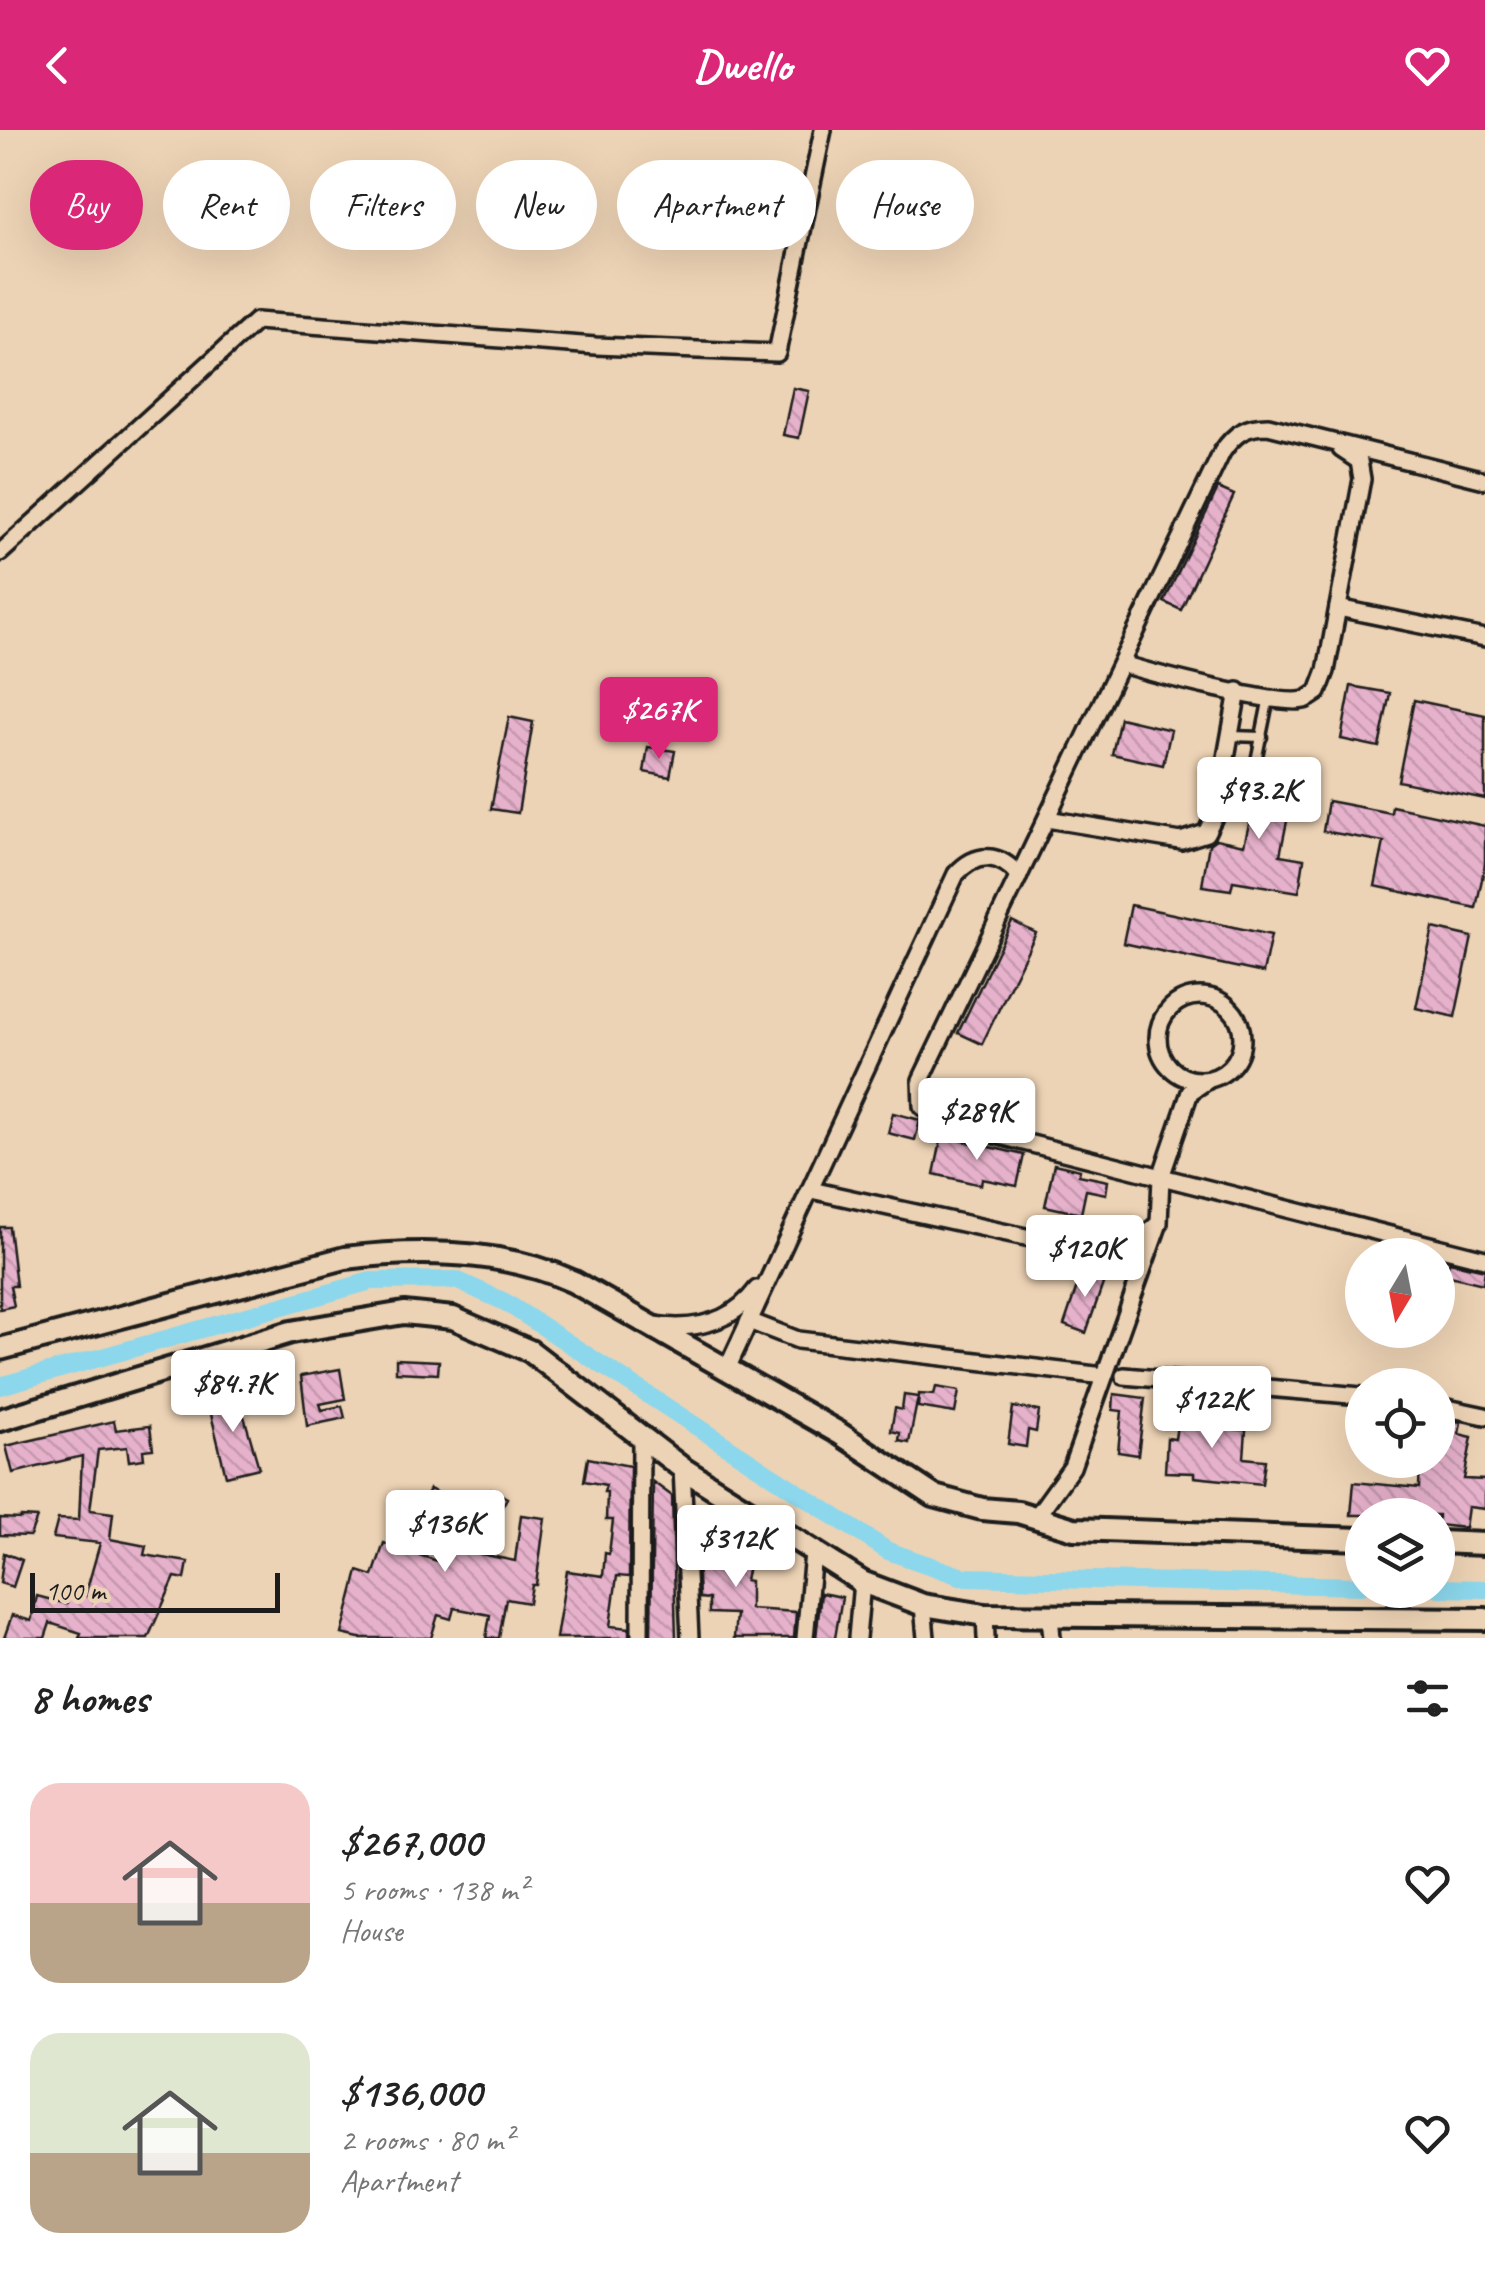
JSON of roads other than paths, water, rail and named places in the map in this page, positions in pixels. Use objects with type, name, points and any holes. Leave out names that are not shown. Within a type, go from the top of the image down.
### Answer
[{"type":"street","points":[[0,553],[256,321],[596,346],[777,353],[822,130]]},
{"type":"street","points":[[1485,480],[1268,426],[1251,426],[1234,435],[1222,452],[921,1080],[922,1106],[941,1121],[1485,1258]]},
{"type":"street","points":[[1122,664],[1156,675],[1269,697],[1303,700],[1318,692],[1326,671],[1362,479],[1360,461],[1328,441]]},
{"type":"street","points":[[1362,479],[1380,460],[1391,456]]},
{"type":"street","points":[[1338,608],[1485,638]]},
{"type":"street","points":[[1047,819],[1181,841],[1206,832],[1216,813],[1238,691]]},
{"type":"street","points":[[726,1370],[956,874],[966,863],[987,856],[1006,860],[1019,876]]},
{"type":"street","points":[[1036,1518],[1072,1468],[1159,1223],[1160,1177],[1190,1092],[1223,1074],[1235,1063],[1242,1048],[1243,1031],[1236,1015],[1225,1003],[1210,996],[1193,996],[1177,1002],[1165,1013],[1158,1028],[1158,1045],[1164,1061],[1190,1092]]},
{"type":"street","points":[[1176,1073],[1191,1080],[1208,1080]]},
{"type":"street","points":[[811,1190],[1118,1257],[1159,1223]]},
{"type":"street","points":[[0,1350],[344,1258],[388,1253],[499,1260],[543,1268],[649,1324],[839,1433],[934,1496],[1074,1529],[1345,1538]]},
{"type":"street","points":[[649,1324],[666,1327],[722,1321],[749,1301],[774,1266]]},
{"type":"street","points":[[0,1420],[291,1332],[404,1312],[453,1318],[530,1351],[682,1468],[862,1582],[922,1606],[985,1615],[1485,1619]]},
{"type":"street","points":[[749,1321],[798,1340],[1104,1376]]},
{"type":"street","points":[[1124,1376],[1345,1395]]},
{"type":"street","points":[[1455,1410],[1485,1416]]},
{"type":"street","points":[[640,1638],[642,1435]]},
{"type":"street","points":[[682,1468],[690,1638]]},
{"type":"street","points":[[1455,1543],[1485,1544]]},
{"type":"street","points":[[805,1638],[813,1553]]},
{"type":"street","points":[[858,1638],[862,1582]]},
{"type":"street","points":[[922,1606],[926,1638]]},
{"type":"street","points":[[985,1615],[986,1638]]},
{"type":"street","points":[[1050,1616],[1052,1638]]},
{"type":"lane","points":[[1249,796],[1269,697]]},
{"type":"lane","points":[[1230,736],[1262,737]]},
{"type":"waterway","points":[[0,1386],[371,1281],[456,1280],[505,1302],[888,1551],[963,1577],[1345,1586]]},
{"type":"waterway","points":[[1455,1588],[1485,1589]]}]
